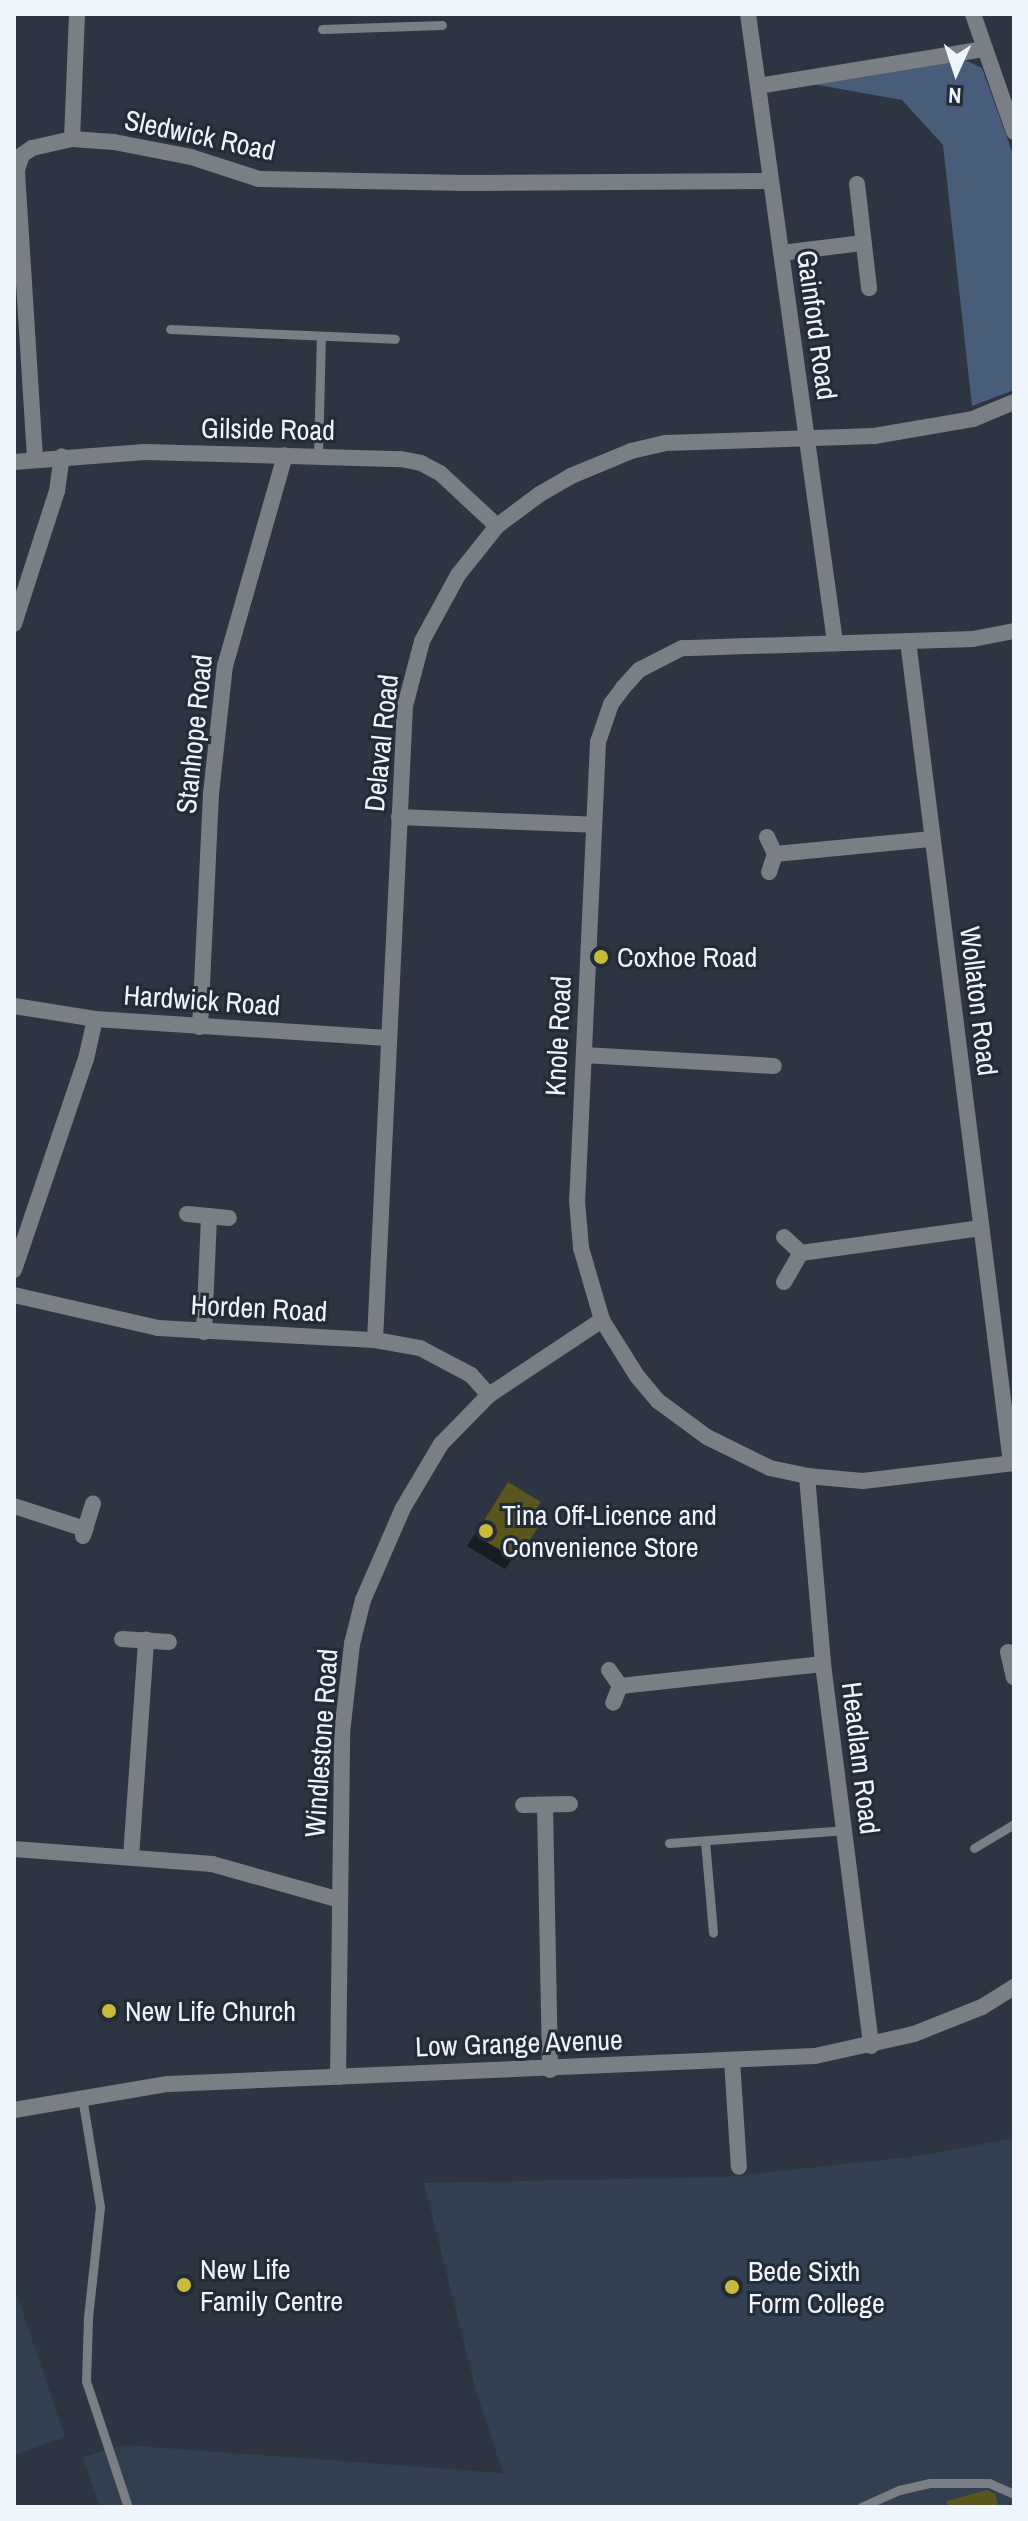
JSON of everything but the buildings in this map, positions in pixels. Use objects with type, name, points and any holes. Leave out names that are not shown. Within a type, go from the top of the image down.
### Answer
[{"type":"street","points":[[72,139],[77,14]]},
{"type":"street","name":"Gainford Road","points":[[748,14],[835,642]]},
{"type":"street","points":[[973,14],[1014,132]]},
{"type":"street","points":[[758,86],[985,49]]},
{"type":"street","name":"Sledwick Road","points":[[35,458],[17,170],[22,155],[32,148],[72,139],[153,148],[259,179],[496,183],[771,181]]},
{"type":"street","points":[[857,184],[869,288]]},
{"type":"street","points":[[781,253],[863,243]]},
{"type":"street","name":"Delaval Road","points":[[375,1340],[405,706],[418,652],[458,575],[497,526],[540,494],[571,476],[631,451],[665,443],[807,440],[923,430],[973,419],[1014,402]]},
{"type":"street","name":"Gilside Road","points":[[14,462],[145,452],[318,456],[421,463],[440,473],[497,526]]},
{"type":"street","name":"Stanhope Road","points":[[200,1027],[211,794],[225,666],[285,455]]},
{"type":"street","points":[[14,624],[57,491],[62,456]]},
{"type":"street","name":"Knole Road","points":[[1012,1463],[863,1481],[807,1476],[770,1468],[739,1454],[681,1419],[658,1401],[637,1376],[602,1320],[581,1248],[577,1200],[598,742],[612,702],[639,670],[682,648],[973,639],[1014,631]]},
{"type":"street","name":"Wollaton Road","points":[[908,641],[1012,1463]]},
{"type":"street","points":[[399,817],[594,825]]},
{"type":"street","points":[[767,837],[775,854],[769,872]]},
{"type":"street","points":[[775,854],[932,839]]},
{"type":"street","name":"Hardwick Road","points":[[14,1006],[95,1019],[387,1038]]},
{"type":"street","points":[[14,1270],[86,1059],[95,1019]]},
{"type":"street","points":[[584,1055],[774,1066]]},
{"type":"street","points":[[187,1214],[229,1218]]},
{"type":"street","points":[[204,1332],[209,1216]]},
{"type":"street","points":[[801,1253],[981,1228]]},
{"type":"street","points":[[784,1237],[801,1253]]},
{"type":"street","points":[[784,1282],[801,1253]]},
{"type":"street","name":"Horden Road","points":[[14,1295],[116,1321],[204,1332],[375,1340],[420,1348],[471,1375],[489,1395]]},
{"type":"street","name":"Windlestone Road","points":[[338,2077],[345,1687],[363,1600],[375,1568],[420,1477],[441,1444],[489,1395],[602,1320]]},
{"type":"street","name":"Headlam Road","points":[[807,1476],[823,1664],[871,2046]]},
{"type":"street","points":[[14,1506],[84,1533],[93,1504]]},
{"type":"street","points":[[122,1639],[169,1642]]},
{"type":"street","points":[[131,1857],[146,1640]]},
{"type":"street","points":[[1008,1652],[1014,1674]]},
{"type":"street","points":[[620,1686],[823,1664]]},
{"type":"street","points":[[609,1670],[620,1686]]},
{"type":"street","points":[[613,1703],[620,1686]]},
{"type":"street","points":[[523,1805],[570,1804]]},
{"type":"street","points":[[545,1805],[550,2070]]},
{"type":"street","points":[[14,1849],[131,1857],[237,1869],[340,1900]]},
{"type":"street","name":"Low Grange Avenue","points":[[14,2110],[168,2084],[550,2070],[815,2056],[871,2046],[970,2012],[1014,1987]]},
{"type":"street","points":[[732,2060],[739,2167]]},
{"type":"lane","points":[[381,14],[386,27]]},
{"type":"lane","points":[[322,29],[442,25]]},
{"type":"lane","points":[[170,329],[395,339]]},
{"type":"lane","points":[[318,456],[321,336]]},
{"type":"lane","points":[[974,1848],[1014,1824]]},
{"type":"lane","points":[[669,1843],[844,1830]]},
{"type":"lane","points":[[705,1841],[713,1933]]},
{"type":"lane","points":[[82,2097],[100,2207],[88,2318],[86,2381],[128,2507]]},
{"type":"lane","points":[[861,2507],[899,2490],[929,2483],[989,2483],[1014,2494]]},
{"type":"shaded area","points":[[963,59],[982,68],[1014,157],[1014,390],[972,406],[943,145],[902,100],[807,83]]},
{"type":"shaded area","name":"Bede Sixth Form College","points":[[1014,2138],[1014,2507],[100,2507],[83,2457],[124,2445],[503,2473],[476,2391],[424,2183],[723,2177],[920,2156]]},
{"type":"shaded area","points":[[14,2286],[65,2437],[14,2455]]},
{"type":"place","name":"Coxhoe Road","points":[[601,957]]},
{"type":"place","name":"Tina Off-Licence and Convenience Store","points":[[486,1531]]},
{"type":"place","name":"New Life Church","points":[[109,2011]]},
{"type":"place","name":"New Life Family Centre","points":[[184,2285]]},
{"type":"place","name":"Bede Sixth Form College","points":[[732,2287]]}]
